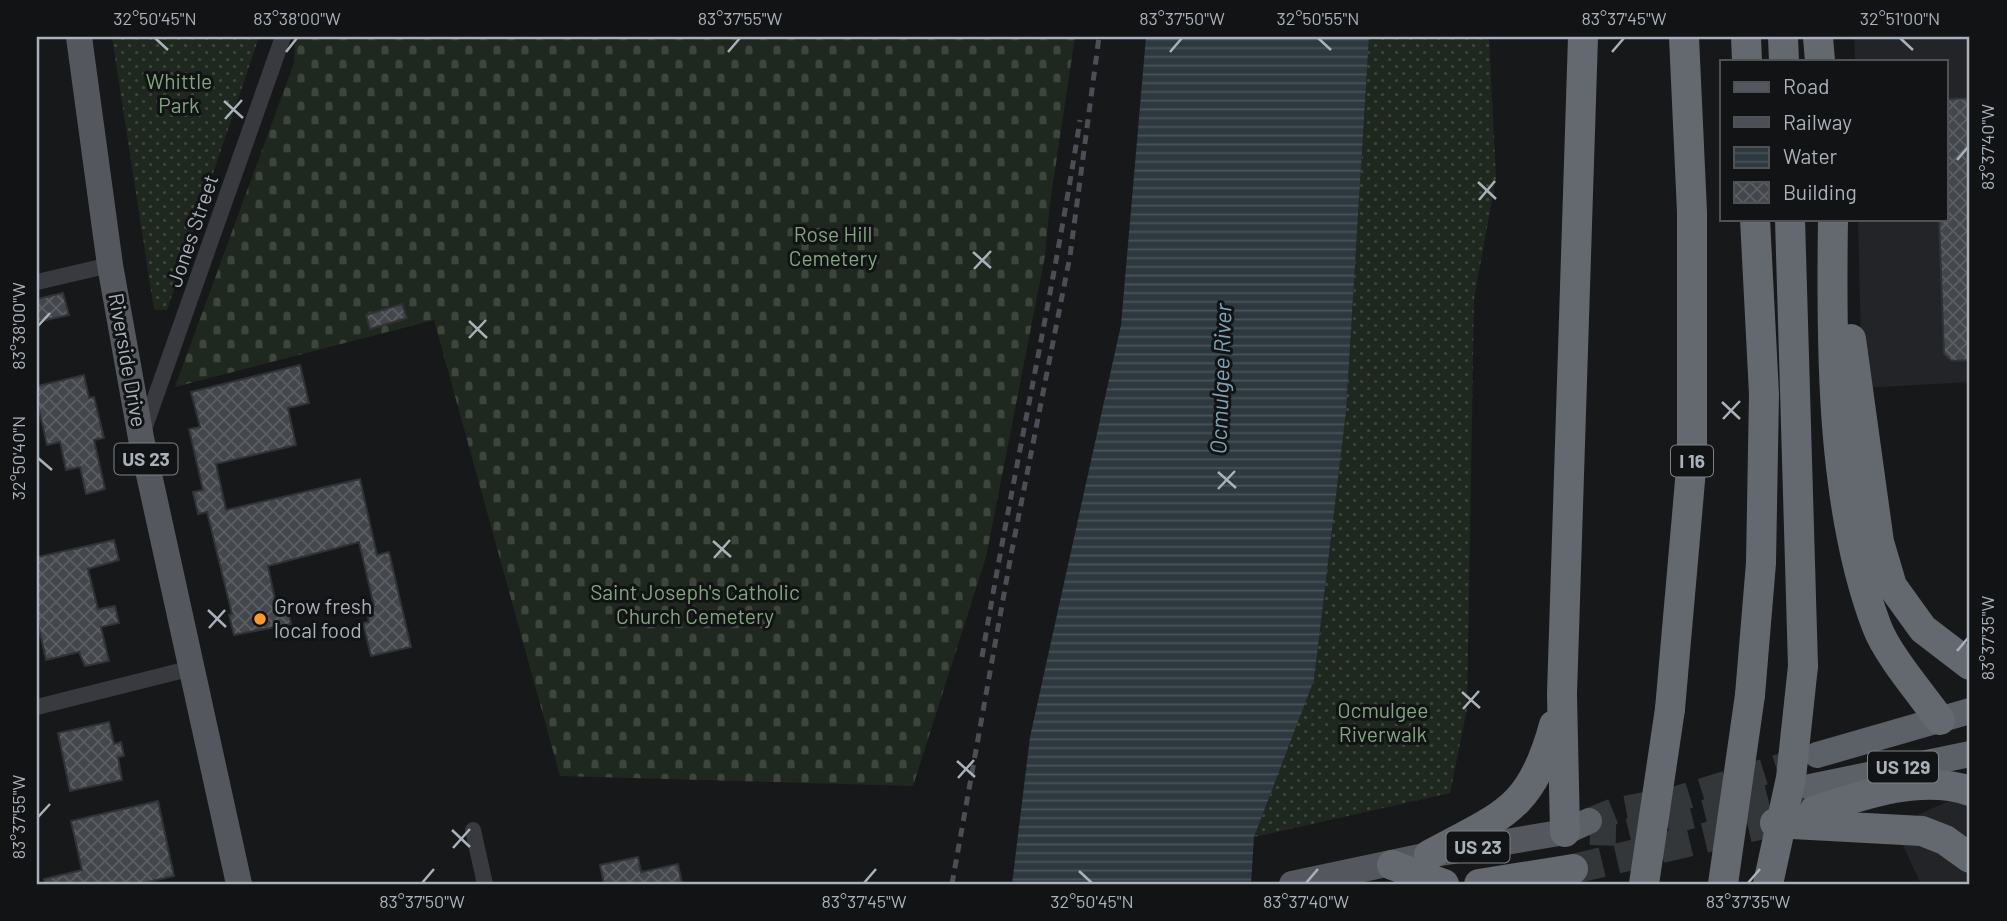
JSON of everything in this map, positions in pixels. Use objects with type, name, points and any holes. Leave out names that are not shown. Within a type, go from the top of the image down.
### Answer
[{"type":"highway","points":[[1581,828],[1562,694],[1583,37]]},
{"type":"highway","name":"I 16","points":[[1644,884],[1670,709],[1692,458],[1692,212],[1684,37]]},
{"type":"highway","points":[[1746,37],[1747,60]]},
{"type":"highway","points":[[1783,37],[1784,60]]},
{"type":"highway","points":[[1818,37],[1820,60]]},
{"type":"highway","points":[[1723,884],[1750,695],[1761,564],[1764,394],[1755,220]]},
{"type":"highway","points":[[1768,884],[1791,778],[1803,666],[1790,220]]},
{"type":"highway","points":[[1834,220],[1879,542],[1892,586],[1923,629],[1970,665]]},
{"type":"highway","points":[[1834,220],[1831,309],[1838,423],[1847,504],[1878,629],[1967,759]]},
{"type":"highway","points":[[1429,855],[1498,816],[1523,797],[1545,758],[1562,694]]},
{"type":"highway","points":[[1817,755],[1970,710]]},
{"type":"highway","name":"US 129","points":[[1812,799],[1967,759]]},
{"type":"highway","points":[[1812,799],[1853,798],[1947,782],[1970,790]]},
{"type":"highway","points":[[1775,823],[1922,831],[1945,840],[1970,858]]},
{"type":"highway","points":[[1392,865],[1444,884]]},
{"type":"highway","points":[[1479,884],[1573,869]]},
{"type":"main road","name":"Riverside Drive","points":[[79,37],[110,265],[141,438],[239,884]]},
{"type":"main road","name":"US 23","points":[[1292,884],[1392,865],[1429,855],[1581,828]]},
{"type":"street","name":"Jones Street","points":[[141,438],[283,37]]},
{"type":"street","points":[[37,282],[110,265]]},
{"type":"street","points":[[37,707],[192,668]]},
{"type":"street","points":[[473,830],[485,884]]},
{"type":"shaded area","points":[[1854,37],[1970,37],[1970,382],[1862,388],[1858,220],[1948,220],[1948,60],[1855,60]]},
{"type":"shaded area","points":[[1970,791],[1970,884],[1921,884],[1894,826]]},
{"type":"green space","name":"Whittle Park","points":[[112,37],[259,37],[167,310],[154,310]]},
{"type":"green space","name":"Rose Hill Cemetery","points":[[295,37],[1075,37],[1050,203],[1045,256],[986,557],[913,786],[560,776],[434,320],[175,387],[294,63]]},
{"type":"green space","name":"Ocmulgee Riverwalk","points":[[1369,37],[1489,37],[1496,178],[1474,299],[1467,709],[1450,793],[1254,837],[1314,680],[1346,412]]},
{"type":"water","name":"Ocmulgee River","points":[[1146,37],[1369,37],[1346,412],[1314,680],[1254,837],[1251,884],[1012,884],[1030,737],[1121,325]]},
{"type":"building","points":[[1970,98],[1970,360],[1952,361],[1944,354],[1939,220],[1948,220],[1948,99]]},
{"type":"building","points":[[63,293],[69,315],[37,322],[37,299]]},
{"type":"building","points":[[402,304],[407,318],[370,329],[366,315]]},
{"type":"building","points":[[300,365],[309,403],[288,408],[296,445],[216,464],[226,510],[360,479],[377,555],[389,552],[411,647],[371,656],[363,623],[369,622],[366,609],[374,606],[359,542],[268,566],[276,604],[286,602],[291,624],[234,635],[229,615],[232,614],[207,512],[198,514],[193,492],[203,490],[189,429],[200,427],[191,392]]},
{"type":"building","points":[[84,375],[89,398],[94,397],[104,438],[94,440],[105,489],[86,494],[80,467],[66,470],[60,442],[47,445],[37,401],[37,386]]},
{"type":"building","points":[[114,540],[119,560],[88,569],[98,609],[115,606],[119,623],[101,627],[109,661],[85,666],[79,652],[46,660],[37,619],[37,557]]},
{"type":"building","points":[[109,722],[114,744],[121,742],[124,756],[118,757],[122,780],[70,791],[58,733]]},
{"type":"building","points":[[158,801],[174,876],[139,884],[45,884],[44,879],[82,870],[71,821]]},
{"type":"building","points":[[638,857],[641,872],[678,864],[682,884],[604,884],[600,865]]},
{"type":"tunnel","points":[[1589,821],[1614,811],[1677,799],[1812,757]]},
{"type":"tunnel","points":[[1590,832],[1622,833],[1807,787]]},
{"type":"tunnel","points":[[1573,869],[1801,815]]},
{"type":"railway","points":[[952,884],[1011,555],[1070,256],[1099,37]]},
{"type":"railway","points":[[982,657],[1080,120]]},
{"type":"place","name":"Grow fresh local food","points":[[260,619]]},
{"type":"park label","name":"Saint Joseph's Catholic Church Cemetery","points":[[695,605]]}]
